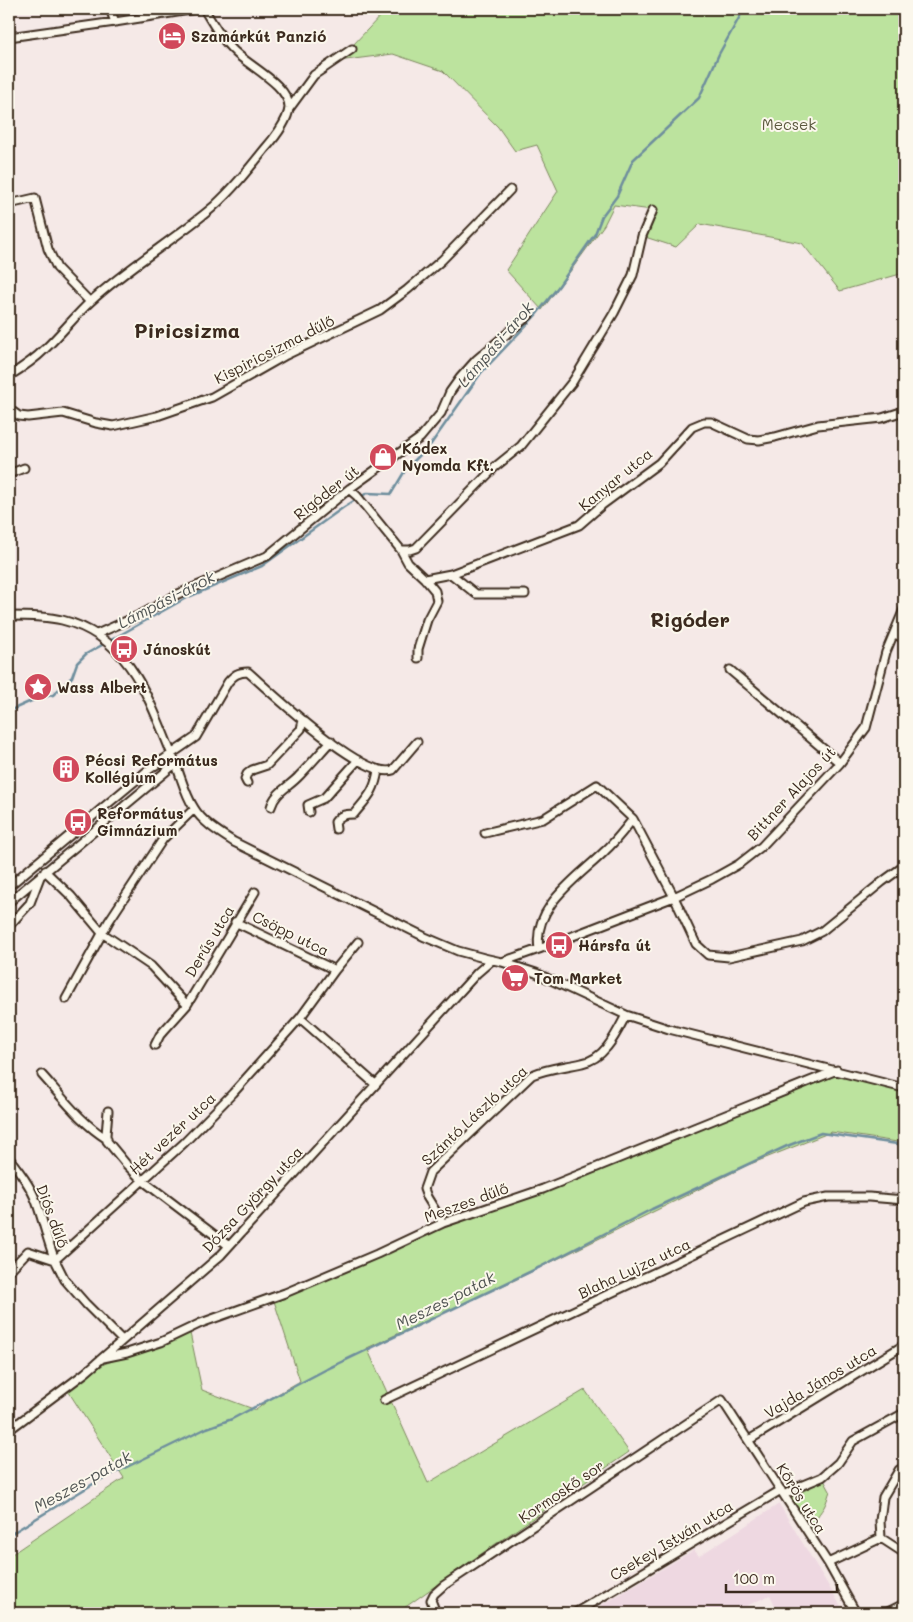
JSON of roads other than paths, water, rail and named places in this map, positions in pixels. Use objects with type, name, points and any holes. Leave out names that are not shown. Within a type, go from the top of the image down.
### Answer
[{"type":"street","points":[[110,9],[115,22]]},
{"type":"street","points":[[9,37],[196,9]]},
{"type":"street","points":[[204,9],[216,29],[234,52],[276,84],[287,100],[289,108]]},
{"type":"street","points":[[9,376],[29,364],[46,349],[90,302],[212,207],[235,186],[274,139],[289,108],[314,75],[352,49]]},
{"type":"street","name":"Kispiricsizma dűlő","points":[[9,409],[19,416],[34,417],[64,413],[113,426],[157,416],[200,402],[286,355],[380,310],[442,260],[510,190]]},
{"type":"street","points":[[9,204],[35,198],[48,249],[57,268],[90,302]]},
{"type":"street","points":[[401,550],[416,548],[495,467],[521,446],[573,381],[614,314],[633,275],[642,236],[653,210]]},
{"type":"street","name":"Rigóder út","points":[[100,636],[178,594],[267,556],[349,490],[420,438],[442,413],[450,392],[470,366],[529,315]]},
{"type":"street","name":"Kanyar utca","points":[[425,579],[451,574],[579,526],[658,463],[692,427],[704,422],[711,422],[748,439],[759,440],[818,425],[882,418],[904,410]]},
{"type":"street","points":[[9,474],[24,468]]},
{"type":"street","points":[[349,490],[359,498],[401,550],[408,563],[425,579],[434,591],[436,601],[427,620],[418,649],[418,658]]},
{"type":"street","points":[[451,574],[476,594],[525,594]]},
{"type":"street","name":"Bittner Alajos út","points":[[502,962],[674,897],[739,864],[762,846],[840,763],[866,728],[878,679],[904,609]]},
{"type":"street","points":[[9,616],[44,617],[81,626],[100,636],[113,646],[128,663],[143,688],[194,809],[212,828],[234,842],[425,937],[458,951],[536,973],[626,1015],[669,1029],[904,1088]]},
{"type":"street","points":[[894,633],[904,639]]},
{"type":"street","points":[[730,670],[840,763]]},
{"type":"street","points":[[9,886],[147,772],[196,737],[228,682],[233,676],[241,672],[248,672],[331,741],[358,760],[378,770],[388,772],[393,770],[417,742]]},
{"type":"street","points":[[247,783],[245,779],[247,774],[266,765],[301,729],[304,720]]},
{"type":"street","points":[[271,807],[273,799],[280,791],[298,778],[331,741]]},
{"type":"street","points":[[309,812],[308,805],[324,798],[358,760]]},
{"type":"street","points":[[9,902],[176,763]]},
{"type":"street","points":[[336,829],[335,822],[338,818],[342,815],[354,814],[371,793],[375,786],[378,770]]},
{"type":"street","points":[[485,833],[544,819],[597,785],[633,819],[674,897],[696,944],[708,956],[729,957],[802,942],[822,931],[904,866]]},
{"type":"street","points":[[66,999],[102,933],[164,839],[194,809]]},
{"type":"street","points":[[539,949],[538,933],[540,922],[547,910],[562,891],[606,850],[633,819]]},
{"type":"street","points":[[9,926],[30,903],[43,873]]},
{"type":"street","points":[[43,873],[71,896],[102,933],[151,966],[187,1005]]},
{"type":"street","name":"Derűs utca","points":[[155,1045],[160,1035],[187,1005],[235,922],[255,892]]},
{"type":"street","name":"Csöpp utca","points":[[235,922],[335,970]]},
{"type":"street","name":"Hét vezér utca","points":[[55,1260],[184,1143],[226,1101],[300,1018],[358,942]]},
{"type":"street","name":"Dózsa György utca","points":[[9,1430],[104,1358],[122,1340],[221,1256],[476,973],[492,960]]},
{"type":"street","name":"Szántó László utca","points":[[443,1223],[424,1189],[430,1172],[532,1075],[544,1070],[593,1060],[617,1034],[626,1015]]},
{"type":"street","points":[[300,1018],[375,1084]]},
{"type":"street","name":"Meszes dűlő","points":[[104,1358],[161,1342],[201,1323],[285,1293],[377,1254],[443,1223],[543,1189],[837,1070]]},
{"type":"street","points":[[42,1074],[96,1132],[107,1139],[142,1180],[229,1246]]},
{"type":"street","points":[[107,1139],[106,1121],[108,1111]]},
{"type":"street","name":"Diós dűlő","points":[[9,1158],[25,1180],[35,1200],[48,1243],[65,1280],[122,1340]]},
{"type":"street","name":"Blaha Lujza utca","points":[[384,1400],[804,1202],[828,1196],[904,1200]]},
{"type":"street","points":[[9,1271],[28,1251],[55,1260]]},
{"type":"street","name":"Vajda János utca","points":[[749,1440],[904,1345]]},
{"type":"street","name":"Kőrös utca","points":[[722,1400],[828,1563],[856,1613]]},
{"type":"street","name":"Kormoskő sor","points":[[436,1613],[431,1600],[434,1594],[443,1586],[722,1400]]},
{"type":"street","name":"Csekey István utca","points":[[575,1613],[782,1492],[822,1477],[838,1463],[853,1441],[904,1413]]},
{"type":"street","points":[[881,1538],[880,1521],[883,1497],[899,1470],[904,1467]]},
{"type":"street","points":[[881,1538],[904,1553]]},
{"type":"street","points":[[828,1563],[881,1538]]},
{"type":"street","points":[[886,1613],[904,1604]]},
{"type":"waterway","name":"Lámpási-árok","points":[[9,711],[38,698],[53,695],[72,677],[77,663],[86,654],[186,598],[262,566],[344,507],[367,493],[391,494],[406,469],[431,444],[481,373],[536,315],[558,287],[595,234],[602,216],[617,196],[633,160],[699,98],[719,54],[744,9]]},
{"type":"waterway","name":"Meszes-patak","points":[[9,1535],[98,1481],[207,1428],[232,1419],[327,1369],[540,1267],[652,1209],[787,1146],[821,1133],[904,1145]]},
{"type":"place","name":"Szamárkút Panzió","points":[[172,36]]},
{"type":"place","name":"Kódex Nyomda Kft.","points":[[383,457]]},
{"type":"place","name":"Jánoskút","points":[[124,649]]},
{"type":"place","name":"Wass Albert","points":[[38,687]]},
{"type":"place","name":"Pécsi Református Kollégium","points":[[66,769]]},
{"type":"place","name":"Református Gimnázium","points":[[78,822]]},
{"type":"place","name":"Hársfa út","points":[[559,945]]},
{"type":"place","name":"Tom Market","points":[[515,978]]},
{"type":"district","name":"Piricsizma","points":[[187,330]]},
{"type":"district","name":"Rigóder","points":[[690,619]]},
{"type":"park label","name":"Mecsek","points":[[789,124]]}]
